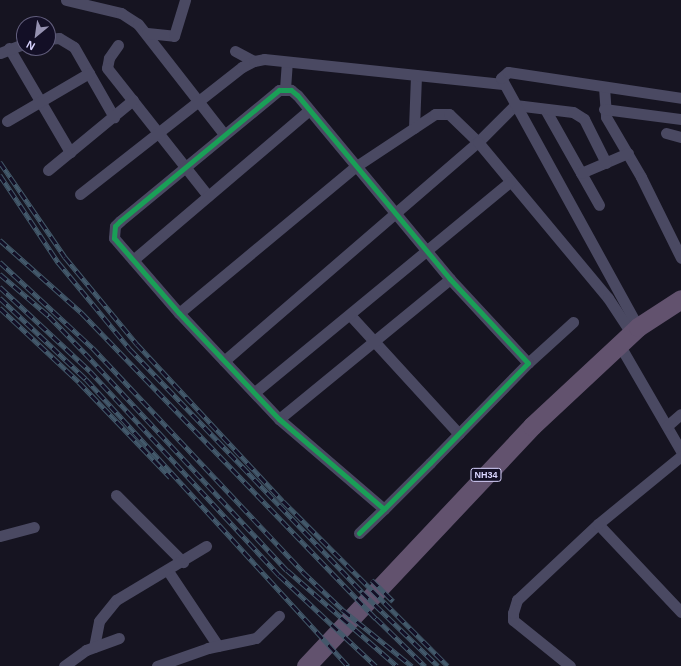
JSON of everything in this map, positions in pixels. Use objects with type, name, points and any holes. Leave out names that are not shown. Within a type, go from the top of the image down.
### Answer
[{"type":"highway","name":"NH34","points":[[306,666],[532,426],[630,335],[681,299]]},
{"type":"street","points":[[66,0],[121,13],[147,33],[224,134]]},
{"type":"street","points":[[147,33],[174,36],[185,0]]},
{"type":"street","points":[[56,38],[59,38],[70,43],[114,117]]},
{"type":"street","points":[[118,45],[109,58],[107,68],[208,196]]},
{"type":"street","points":[[16,47],[5,50],[40,102],[70,152]]},
{"type":"street","points":[[234,51],[254,61],[287,62],[503,84]]},
{"type":"street","points":[[80,194],[242,67],[254,61]]},
{"type":"street","points":[[285,89],[287,62]]},
{"type":"street","points":[[681,98],[508,72],[501,78],[630,335],[667,426],[681,451]]},
{"type":"street","points":[[7,121],[89,73]]},
{"type":"street","points":[[414,128],[416,75]]},
{"type":"street","points":[[604,86],[604,109],[609,122],[628,153],[681,258]]},
{"type":"street","points":[[384,509],[279,419],[179,313],[114,238],[115,226],[184,166],[280,90],[285,89],[297,95],[355,167],[450,279],[528,363]]},
{"type":"street","points":[[48,170],[133,100]]},
{"type":"street","points":[[515,105],[580,115],[606,163]]},
{"type":"street","points":[[224,361],[478,142],[515,105]]},
{"type":"street","points":[[545,109],[599,204]]},
{"type":"street","points":[[604,109],[681,119]]},
{"type":"street","points":[[133,260],[309,110]]},
{"type":"street","points":[[179,313],[355,167],[434,114],[442,113],[449,114],[478,142],[608,298],[630,335]]},
{"type":"street","points":[[666,134],[681,137]]},
{"type":"street","points":[[581,174],[628,153]]},
{"type":"street","points":[[254,392],[428,252],[510,182]]},
{"type":"street","points":[[279,419],[376,342],[450,279]]},
{"type":"street","points":[[350,315],[459,434]]},
{"type":"street","points":[[359,533],[528,363],[573,322]]},
{"type":"street","points":[[667,426],[681,414]]},
{"type":"street","points":[[570,666],[518,626],[513,620],[513,613],[517,600],[598,524],[681,456]]},
{"type":"street","points":[[116,495],[183,562]]},
{"type":"street","points":[[598,524],[681,612]]},
{"type":"street","points":[[0,536],[34,527]]},
{"type":"street","points":[[94,647],[99,621],[116,600],[183,562],[206,546]]},
{"type":"street","points":[[168,571],[218,646]]},
{"type":"street","points":[[157,666],[193,653],[256,638],[279,616]]},
{"type":"street","points":[[64,666],[94,647],[119,638]]},
{"type":"street","points":[[185,666],[193,653]]},
{"type":"railway","points":[[0,162],[65,257],[137,344],[283,501],[448,666]]},
{"type":"railway","points":[[0,175],[58,262],[130,349],[362,592],[438,666]]},
{"type":"railway","points":[[0,240],[82,313],[376,618],[425,666]]},
{"type":"railway","points":[[0,262],[93,348],[303,572],[343,610],[412,666]]},
{"type":"railway","points":[[0,274],[49,316],[85,353],[287,570],[397,666]]},
{"type":"railway","points":[[0,287],[90,371],[279,575],[376,666]]},
{"type":"railway","points":[[0,298],[86,379],[348,666]]},
{"type":"railway","points":[[0,308],[79,382],[170,477]]},
{"type":"railway","points":[[372,580],[393,601]]},
{"type":"cycle path","points":[[359,533],[384,509],[430,463],[528,363],[450,279],[297,95],[291,90],[279,90],[120,221],[115,226],[114,238],[179,313],[279,419],[384,509]]}]
